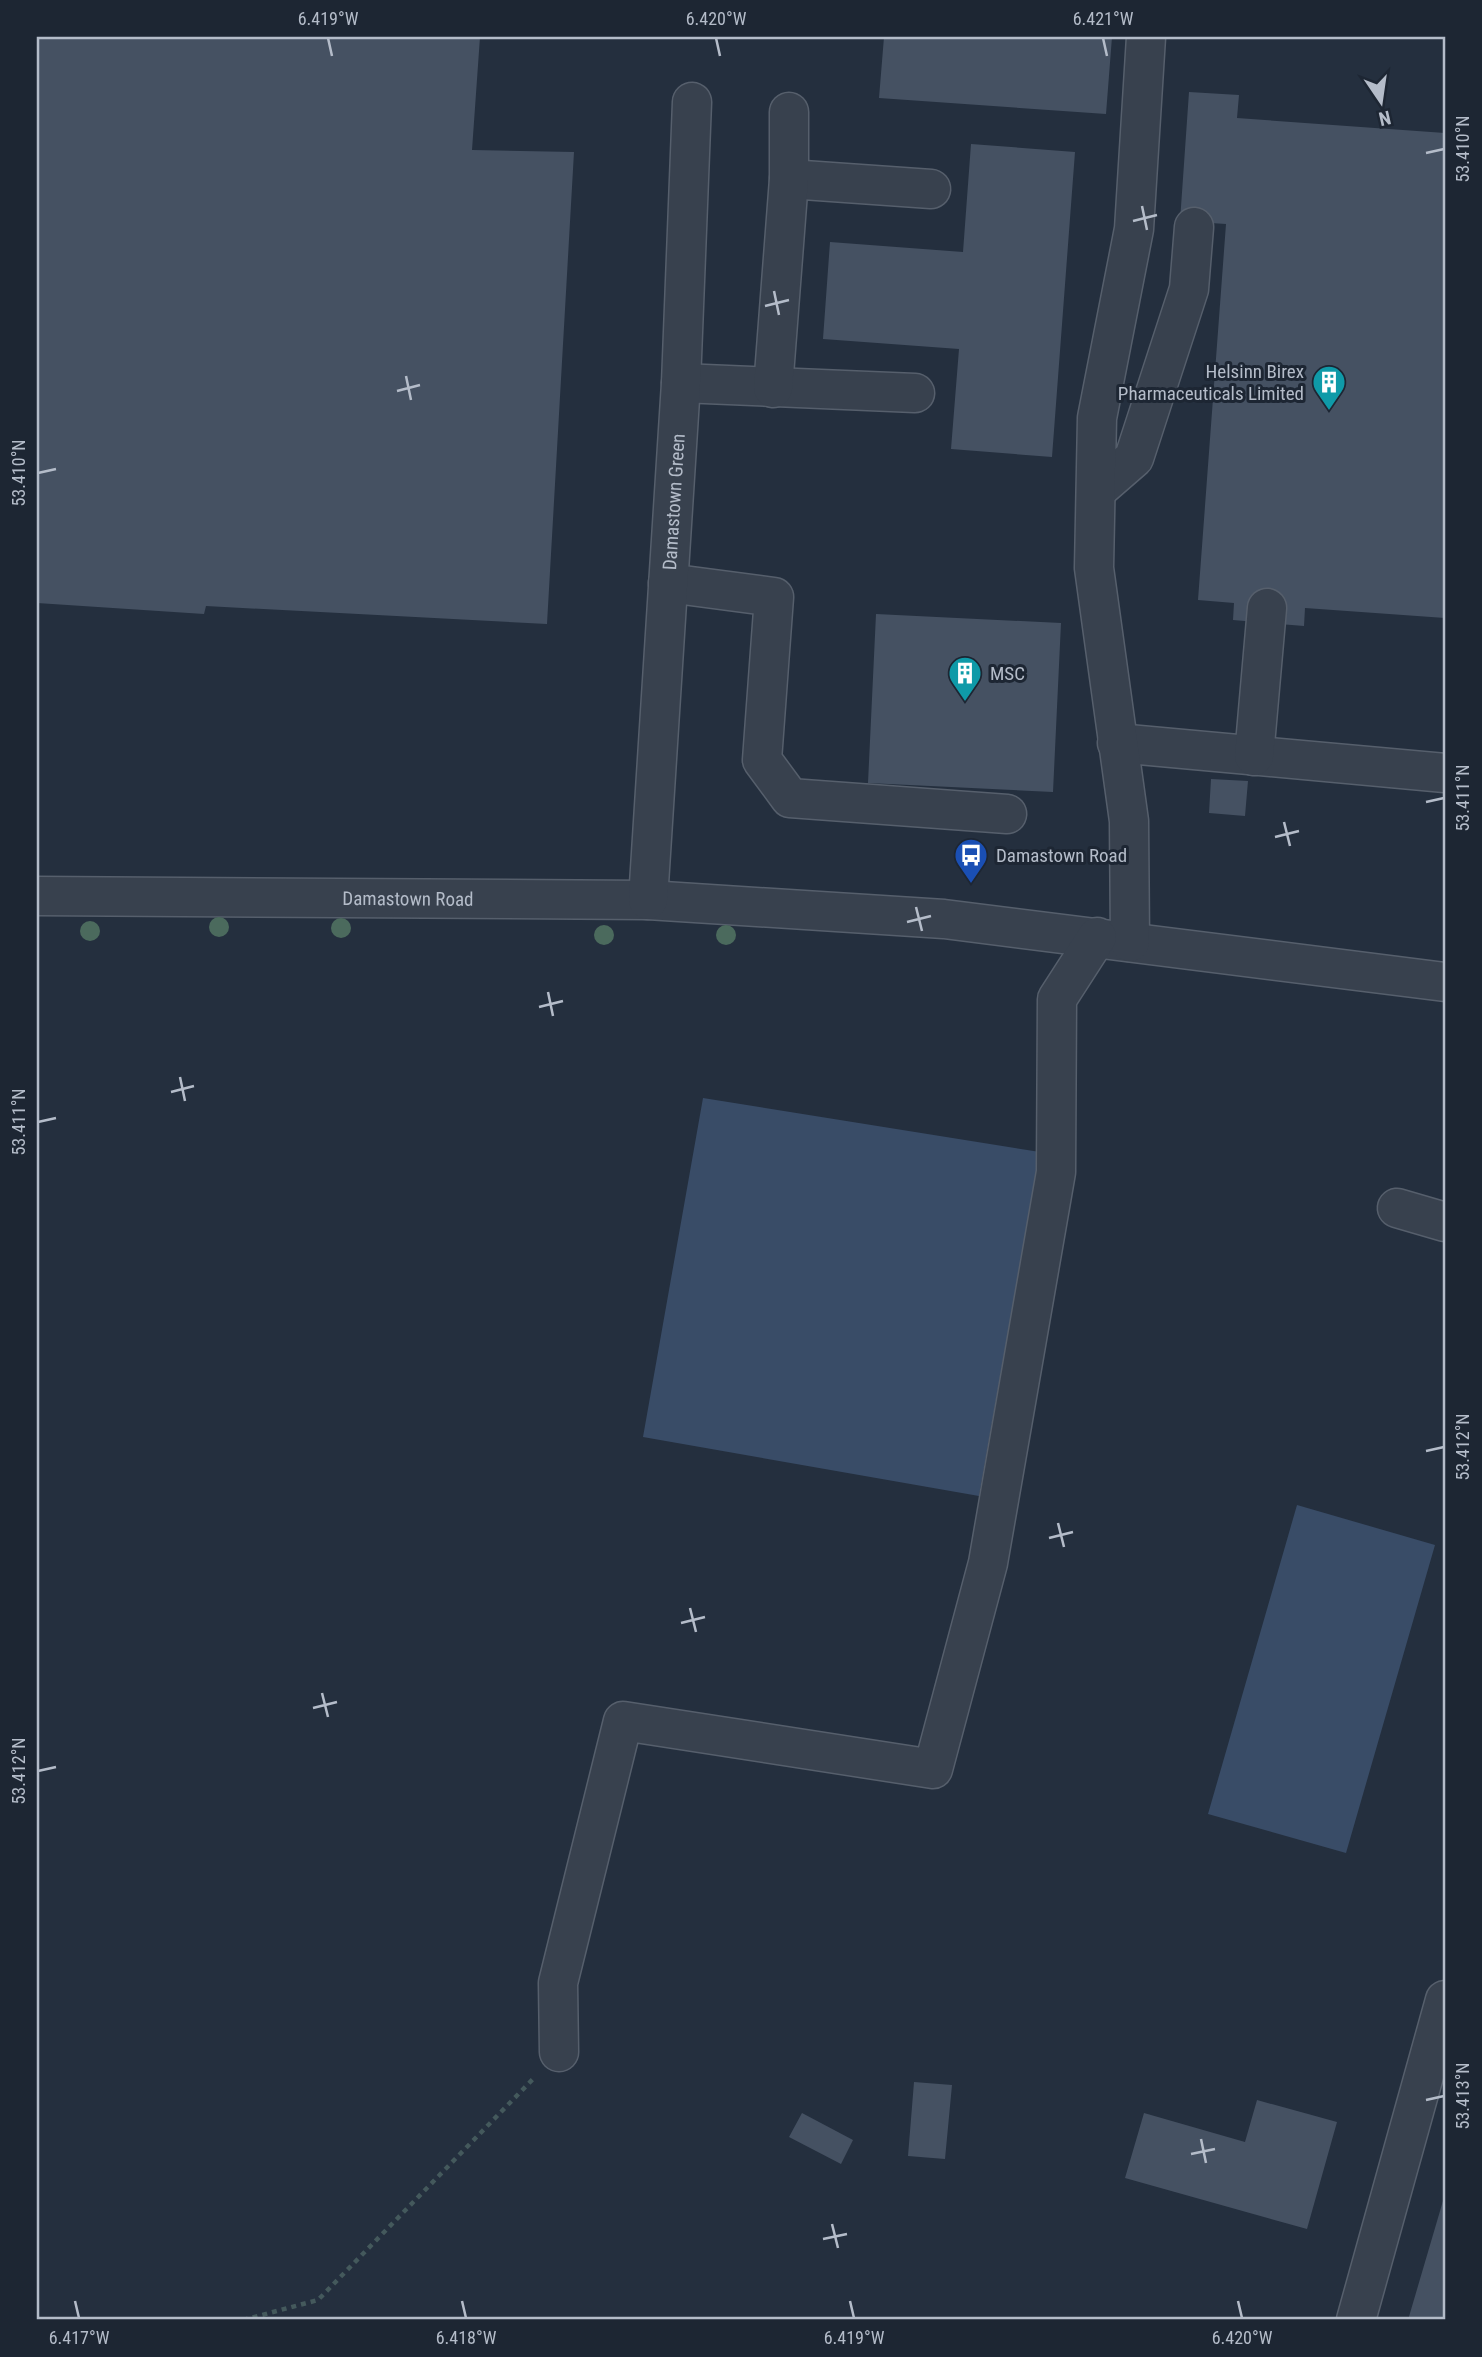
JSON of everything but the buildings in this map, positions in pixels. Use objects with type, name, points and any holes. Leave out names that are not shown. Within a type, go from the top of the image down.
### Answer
[{"type":"street","points":[[559,2052],[558,1983],[623,1721],[933,1769],[988,1563],[1056,1172],[1057,999],[1113,940],[1129,821],[1094,568],[1097,418],[1134,229],[1146,37]]},
{"type":"street","name":"Damastown Green","points":[[648,900],[681,383],[692,102]]},
{"type":"street","points":[[773,388],[789,179],[789,112]]},
{"type":"street","points":[[789,179],[931,189]]},
{"type":"street","points":[[1096,491],[1134,458],[1189,289],[1194,227]]},
{"type":"street","points":[[681,383],[915,393]]},
{"type":"street","points":[[668,583],[774,597],[762,760],[790,798],[1007,814]]},
{"type":"street","points":[[1254,756],[1267,608]]},
{"type":"street","points":[[1117,743],[1445,773]]},
{"type":"street","name":"Damastown Road","points":[[37,896],[648,900],[944,919],[1445,982]]},
{"type":"street","points":[[1396,1208],[1445,1222]]},
{"type":"street","points":[[1356,2320],[1445,2000]]},
{"type":"path","points":[[243,2320],[318,2300],[559,2052]]},
{"type":"water","points":[[703,1098],[1040,1152],[979,1496],[643,1437]]},
{"type":"water","points":[[1297,1505],[1435,1545],[1346,1853],[1208,1814]]},
{"type":"place","name":"Helsinn Birex Pharmaceuticals Limited","points":[[1329,412]]},
{"type":"place","name":"MSC","points":[[965,703]]},
{"type":"place","name":"Damastown Road","points":[[971,885]]}]
